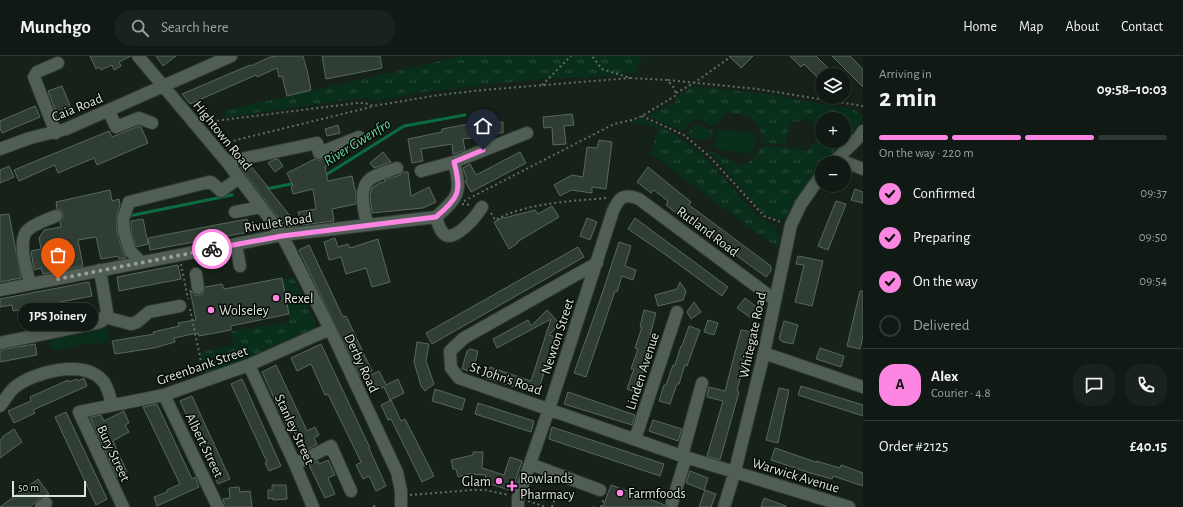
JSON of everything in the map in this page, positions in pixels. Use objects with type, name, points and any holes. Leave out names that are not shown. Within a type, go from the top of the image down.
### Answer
[{"type":"street","name":"Hightown Road","points":[[138,56],[227,162],[282,236]]},
{"type":"street","name":"Caia Road","points":[[0,149],[30,138],[56,133],[231,56]]},
{"type":"street","points":[[56,133],[34,77],[37,72],[58,63]]},
{"type":"street","points":[[109,110],[116,127],[139,118],[152,123]]},
{"type":"street","points":[[840,156],[863,131]]},
{"type":"street","points":[[421,171],[454,162],[527,133]]},
{"type":"street","points":[[227,162],[317,143],[319,153],[359,137]]},
{"type":"street","points":[[454,162],[458,184],[457,199],[436,217],[442,232],[445,236],[450,236],[466,226],[482,207]]},
{"type":"street","points":[[851,166],[863,169]]},
{"type":"street","points":[[367,225],[363,194],[366,185],[371,179],[397,168]]},
{"type":"street","points":[[141,262],[130,251],[124,231],[123,219],[129,202],[209,182],[221,191],[239,178]]},
{"type":"street","name":"Whitegate Road","points":[[724,507],[735,471],[764,353],[791,225],[801,204],[815,184]]},
{"type":"street","name":"Rutland Road","points":[[620,198],[627,196],[639,199],[774,300]]},
{"type":"street","name":"Newton Street","points":[[518,502],[613,211],[620,198]]},
{"type":"street","points":[[235,212],[261,207]]},
{"type":"street","points":[[30,284],[22,242],[26,232],[40,222],[56,216]]},
{"type":"street","name":"Rivulet Road","points":[[0,290],[282,236],[436,217]]},
{"type":"street","name":"Derby Road","points":[[282,236],[330,329],[397,472],[400,481],[401,502]]},
{"type":"street","points":[[236,244],[240,266]]},
{"type":"street","name":"St John's Road","points":[[597,263],[464,338],[450,351],[451,368],[459,378],[684,456],[735,471]]},
{"type":"street","points":[[0,343],[102,321],[107,312],[107,306],[100,270]]},
{"type":"street","points":[[196,274],[198,288]]},
{"type":"street","points":[[105,317],[128,324],[134,324],[149,312],[165,315],[180,306]]},
{"type":"street","name":"Linden Avenue","points":[[635,439],[677,312]]},
{"type":"street","name":"Greenbank Street","points":[[78,412],[164,395],[249,365],[330,329]]},
{"type":"street","points":[[764,353],[863,387]]},
{"type":"street","name":"Stanley Street","points":[[249,365],[295,464],[313,507]]},
{"type":"street","points":[[0,406],[11,392],[20,384],[53,370],[72,369],[87,371],[101,379],[106,385],[112,405]]},
{"type":"street","points":[[672,503],[702,383]]},
{"type":"street","name":"Albert Street","points":[[164,395],[218,507]]},
{"type":"street","name":"Bury Street","points":[[78,412],[122,507]]},
{"type":"street","points":[[295,464],[331,446],[351,492]]},
{"type":"street","points":[[530,464],[600,490]]},
{"type":"street","name":"Warwick Avenue","points":[[735,471],[849,507]]},
{"type":"path","points":[[542,86],[571,56]]},
{"type":"path","points":[[592,56],[602,69],[630,78]]},
{"type":"path","points":[[457,199],[614,124],[642,116],[675,96],[676,93],[694,83],[730,56]]},
{"type":"path","points":[[233,141],[373,106],[446,94],[630,78],[667,80],[756,89],[863,106]]},
{"type":"path","points":[[667,80],[673,86],[676,93]]},
{"type":"path","points":[[195,123],[357,103],[365,103],[373,106]]},
{"type":"path","points":[[642,116],[684,135],[709,156],[764,216],[791,225]]},
{"type":"path","points":[[457,199],[489,209],[494,220],[503,215],[546,204],[620,198]]},
{"type":"path","points":[[198,344],[205,378]]},
{"type":"path","points":[[401,502],[472,490],[485,490],[518,502],[546,507]]},
{"type":"path","points":[[552,507],[557,493]]},
{"type":"path","points":[[374,507],[375,502]]},
{"type":"green space","points":[[462,56],[642,56],[636,72],[607,76],[539,79],[424,92],[376,101],[367,97],[226,117],[224,111]]},
{"type":"green space","points":[[692,87],[699,87],[760,93],[815,103],[815,104],[852,109],[859,112],[863,118],[851,136],[851,112],[815,112],[815,125],[809,119],[789,123],[786,144],[761,143],[760,129],[758,125],[751,118],[737,113],[727,113],[718,123],[713,126],[709,125],[702,119],[696,120],[682,131],[647,116],[675,102],[677,97]]},
{"type":"green space","points":[[642,118],[672,133],[698,151],[712,164],[755,214],[775,227],[781,239],[777,247],[650,153],[659,128],[632,122]]},
{"type":"green space","points":[[695,125],[712,129],[713,134],[711,137],[705,139],[693,138],[687,134]]},
{"type":"green space","points":[[717,129],[756,134],[753,154],[714,149]]},
{"type":"green space","points":[[815,141],[815,148],[841,148],[834,156],[815,156],[815,178],[795,204],[786,219],[780,220],[765,215],[710,153],[711,151],[741,165],[754,158],[761,146],[786,147],[808,151]]},
{"type":"green space","points":[[294,278],[319,332],[206,379],[201,352],[234,345],[231,331],[290,322],[282,279]]},
{"type":"green space","points":[[107,327],[109,342],[101,344],[97,342],[57,350],[50,348],[49,338]]},
{"type":"building","points":[[90,56],[131,56],[119,62],[121,66],[114,70],[112,65],[101,70],[99,67],[96,69]]},
{"type":"building","points":[[156,56],[176,56],[163,66]]},
{"type":"building","points":[[303,56],[311,90],[287,96],[282,76],[279,77],[277,68],[257,77],[256,75],[190,104],[182,94],[270,57]]},
{"type":"building","points":[[322,56],[380,56],[382,68],[326,79]]},
{"type":"building","points":[[729,56],[753,56],[741,68]]},
{"type":"building","points":[[790,56],[816,56],[828,68],[815,68],[815,75],[804,64],[801,67]]},
{"type":"building","points":[[832,56],[850,56],[863,69],[863,87],[851,75],[851,68],[844,68]]},
{"type":"building","points":[[62,86],[71,108],[57,114],[48,91]]},
{"type":"building","points":[[35,106],[40,117],[2,133],[0,121]]},
{"type":"building","points":[[572,114],[574,125],[564,126],[566,144],[553,145],[552,127],[544,128],[543,117]]},
{"type":"building","points":[[503,122],[503,133],[471,134],[472,138],[463,139],[465,150],[453,154],[452,144],[421,149],[423,161],[412,163],[408,139],[442,132],[442,129],[474,123]]},
{"type":"building","points":[[338,125],[340,133],[327,136],[325,129]]},
{"type":"building","points":[[139,126],[141,127],[148,143],[97,165],[94,158],[58,173],[55,165],[19,181],[14,170],[109,131],[112,137]]},
{"type":"building","points":[[599,140],[612,142],[606,189],[592,187],[592,193],[571,190],[560,196],[554,185],[572,175],[583,177],[587,147],[597,148]]},
{"type":"building","points":[[383,152],[391,162],[374,168],[370,163]]},
{"type":"building","points":[[520,152],[526,163],[471,192],[465,181],[467,180],[463,168],[470,164],[476,175]]},
{"type":"building","points":[[278,159],[283,166],[275,172],[268,163]]},
{"type":"building","points":[[315,159],[325,159],[328,166],[325,167],[328,181],[352,176],[356,190],[356,204],[332,209],[334,221],[302,225],[298,212],[316,209],[313,189],[293,194],[291,187],[293,186],[287,173]]},
{"type":"building","points":[[250,165],[298,226],[285,227],[240,167]]},
{"type":"building","points":[[9,166],[14,177],[0,183],[0,170]]},
{"type":"building","points":[[648,167],[691,202],[689,205],[771,266],[771,271],[766,277],[681,215],[680,216],[666,205],[668,201],[654,190],[651,193],[637,182]]},
{"type":"building","points":[[403,172],[408,172],[411,196],[429,187],[436,202],[423,208],[372,213],[370,195],[372,188],[379,183],[385,182],[384,180],[400,175]]},
{"type":"building","points":[[855,189],[863,192],[863,203],[851,200]]},
{"type":"building","points":[[110,190],[112,201],[119,199],[120,204],[116,219],[117,232],[126,258],[119,259],[118,256],[101,259],[96,237],[78,240],[83,266],[43,274],[41,268],[34,270],[31,251],[41,249],[39,238],[44,230],[61,227],[60,222],[63,218],[63,214],[61,210],[57,209],[56,202]]},
{"type":"building","points":[[836,201],[846,204],[828,250],[818,246]]},
{"type":"building","points":[[552,206],[559,217],[517,242],[518,243],[509,249],[494,222],[504,217],[535,210],[538,214]]},
{"type":"building","points":[[9,214],[21,278],[0,282],[0,215]]},
{"type":"building","points":[[587,218],[597,222],[590,240],[580,236]]},
{"type":"building","points":[[635,218],[728,287],[722,296],[628,229]]},
{"type":"building","points":[[143,219],[148,244],[136,247],[131,230],[131,221]]},
{"type":"building","points":[[247,219],[249,232],[150,250],[148,238]]},
{"type":"building","points":[[335,238],[338,247],[348,244],[350,248],[378,239],[390,282],[372,287],[366,268],[346,274],[341,257],[329,260],[324,242]]},
{"type":"building","points":[[619,242],[631,246],[625,266],[636,270],[633,280],[622,276],[617,292],[615,291],[586,377],[574,373]]},
{"type":"building","points":[[309,245],[343,317],[346,316],[372,371],[360,376],[299,250]]},
{"type":"building","points":[[578,247],[584,257],[432,344],[426,333]]},
{"type":"building","points":[[798,256],[823,261],[812,306],[795,302],[804,265],[796,264]]},
{"type":"building","points":[[178,265],[181,279],[119,291],[117,277]]},
{"type":"building","points":[[282,278],[289,314],[231,326],[231,330],[199,336],[198,333],[174,338],[175,342],[154,348],[115,354],[112,341],[154,334],[153,332],[179,326],[178,323],[196,320],[190,290],[195,295],[199,295],[203,294],[205,287],[222,284],[224,289]]},
{"type":"building","points":[[89,282],[92,296],[13,311],[12,305],[0,307],[0,299]]},
{"type":"building","points":[[680,282],[686,291],[683,300],[658,306],[655,295],[677,289]]},
{"type":"building","points":[[860,291],[863,291],[863,336],[860,349],[847,346]]},
{"type":"building","points":[[745,298],[758,308],[751,318],[737,308]]},
{"type":"building","points":[[694,302],[701,312],[691,319],[687,312]]},
{"type":"building","points":[[547,310],[560,324],[549,335],[556,337],[537,394],[486,378],[490,367],[531,381],[551,319],[497,348],[493,339],[528,320],[531,326]]},
{"type":"building","points":[[644,310],[656,313],[650,335],[652,336],[645,355],[648,356],[641,376],[644,376],[639,393],[627,389],[634,369],[631,369],[638,349],[635,348],[642,327],[640,327]]},
{"type":"building","points":[[708,320],[718,323],[714,335],[704,332]]},
{"type":"building","points":[[784,321],[798,325],[793,344],[783,342],[779,339]]},
{"type":"building","points":[[689,326],[700,330],[687,366],[685,365],[679,384],[677,384],[670,404],[659,401],[664,385],[666,385],[673,365],[675,365]]},
{"type":"building","points":[[741,330],[752,332],[737,391],[739,392],[720,460],[707,456],[723,401],[707,397],[709,387],[725,391]]},
{"type":"building","points":[[417,342],[429,344],[426,361],[434,384],[425,391],[421,386],[414,362]]},
{"type":"building","points":[[35,344],[37,355],[0,362],[0,350]]},
{"type":"building","points":[[321,344],[370,448],[386,486],[376,491],[369,476],[363,479],[356,465],[361,462],[328,394],[325,395],[311,364],[297,371],[291,358]]},
{"type":"building","points":[[820,348],[844,356],[841,367],[816,359]]},
{"type":"building","points":[[470,349],[478,351],[473,372],[462,369],[467,351]]},
{"type":"building","points":[[276,365],[307,431],[315,427],[319,435],[314,438],[317,444],[303,452],[294,431],[290,433],[262,372]]},
{"type":"building","points":[[379,371],[386,385],[398,379],[404,393],[390,400],[384,387],[374,391],[367,377]]},
{"type":"building","points":[[84,378],[87,386],[33,410],[35,413],[14,423],[8,411],[31,401],[30,397],[68,380],[69,382],[77,379],[78,381]]},
{"type":"building","points":[[242,379],[281,466],[269,471],[265,463],[267,462],[231,384]]},
{"type":"building","points":[[801,386],[863,405],[863,416],[798,395]]},
{"type":"building","points":[[779,388],[789,390],[778,443],[766,440]]},
{"type":"building","points":[[435,389],[465,399],[462,410],[432,401]]},
{"type":"building","points":[[568,392],[635,415],[632,425],[564,404]]},
{"type":"building","points":[[192,396],[230,479],[218,484],[180,401]]},
{"type":"building","points":[[391,400],[401,421],[405,419],[434,476],[422,482],[391,419],[388,420],[381,405]]},
{"type":"building","points":[[478,403],[534,421],[531,432],[475,414]]},
{"type":"building","points":[[157,404],[192,479],[195,477],[199,487],[157,506],[154,497],[167,492],[167,490],[180,484],[143,407]]},
{"type":"building","points":[[124,411],[129,423],[125,425],[129,432],[113,441],[127,472],[117,477],[90,417],[101,415],[104,421]]},
{"type":"building","points":[[66,412],[107,499],[96,505],[55,417]]},
{"type":"building","points":[[653,420],[682,429],[678,441],[649,431]]},
{"type":"building","points":[[552,427],[664,464],[660,476],[549,439]]},
{"type":"building","points":[[14,429],[22,442],[0,458],[0,440]]},
{"type":"building","points":[[775,448],[816,462],[840,468],[841,465],[863,473],[863,486],[833,476],[832,479],[807,472],[771,460]]},
{"type":"building","points":[[473,452],[483,452],[482,468],[504,475],[510,457],[522,461],[512,491],[484,482],[486,475],[470,474],[458,477],[456,469],[453,469],[451,460],[473,455]]},
{"type":"building","points":[[328,460],[335,475],[328,478],[335,494],[325,498],[309,465],[318,461],[319,464]]},
{"type":"building","points":[[690,471],[708,478],[704,490],[686,483]]},
{"type":"building","points":[[38,479],[49,494],[41,497],[30,507],[0,507]]},
{"type":"building","points":[[272,485],[286,485],[287,499],[268,499],[268,490],[272,490]]},
{"type":"building","name":"Farmfoods","points":[[611,485],[665,505],[666,507],[603,507]]},
{"type":"building","points":[[239,487],[240,492],[250,491],[252,507],[225,507],[223,499],[230,498],[229,488]]},
{"type":"building","points":[[705,490],[716,494],[711,507],[699,507]]},
{"type":"building","points":[[764,498],[786,506],[786,507],[761,507]]},
{"type":"waterway","name":"River Gwenfro","points":[[324,176],[404,126],[465,115]]},
{"type":"waterway","name":"River Gwenfro","points":[[266,189],[296,183]]},
{"type":"waterway","name":"River Gwenfro","points":[[129,216],[232,195]]},
{"type":"way so far","points":[[58,279],[212,249]]},
{"type":"place","name":"JPS Joinery","points":[[58,279]]},
{"type":"place","name":"Rexel","points":[[276,298]]},
{"type":"place","name":"Wolseley","points":[[211,310]]},
{"type":"place","name":"Glam","points":[[499,481]]},
{"type":"place","name":"Rowlands Pharmacy","points":[[512,486]]},
{"type":"place","name":"Farmfoods","points":[[620,493]]},
{"type":"route","points":[[212,249],[282,236],[436,217],[452,203],[456,194],[458,184],[454,162],[483,150]]}]
